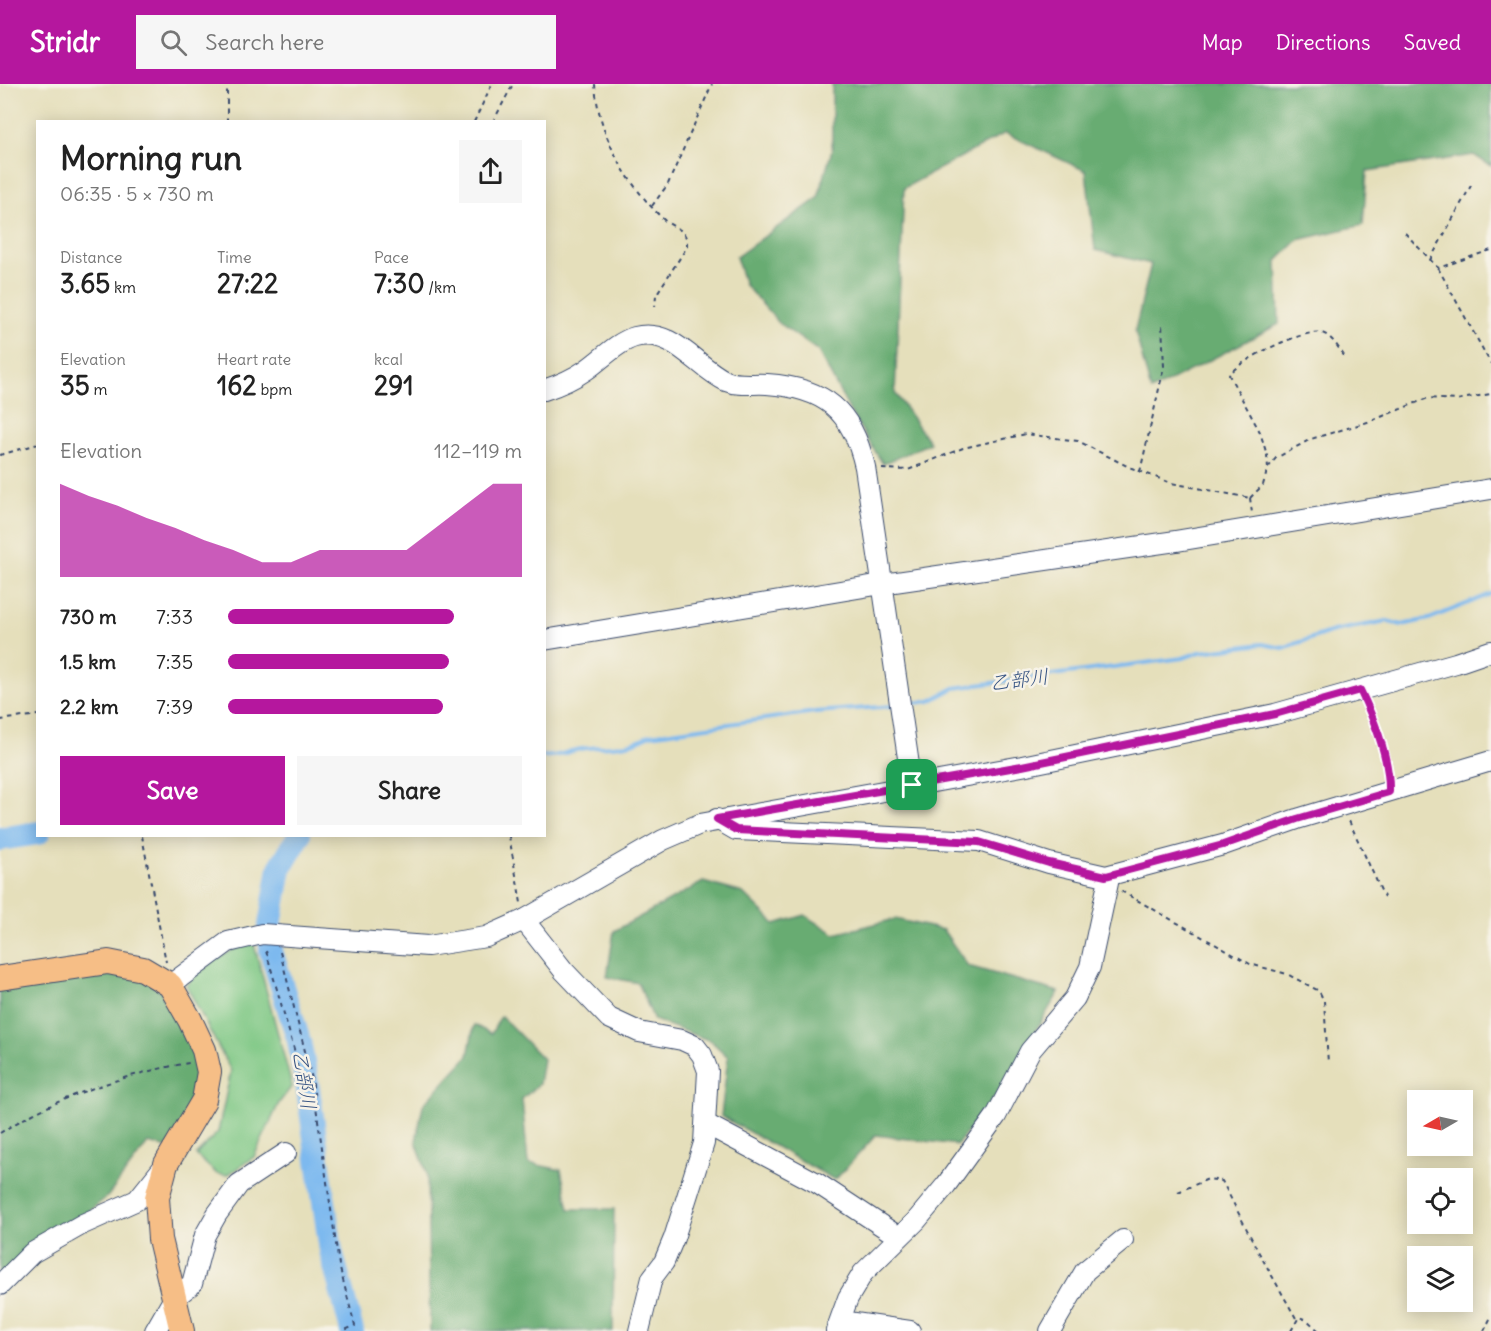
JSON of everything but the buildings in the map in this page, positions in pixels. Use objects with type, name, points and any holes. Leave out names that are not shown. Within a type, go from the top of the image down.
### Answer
[{"type":"main road","points":[[0,978],[108,962],[144,969],[170,985],[190,1020],[209,1071],[204,1100],[166,1164],[157,1198],[160,1239],[182,1331]]},
{"type":"street","points":[[546,389],[583,372],[622,343],[634,337],[650,335],[678,345],[730,382],[791,386],[820,395],[842,414],[856,435],[865,467],[912,785]]},
{"type":"street","points":[[546,640],[882,584],[1164,543],[1491,489]]},
{"type":"street","points":[[170,985],[228,942],[271,934],[428,946],[486,937],[524,920],[663,840],[717,819],[1022,766],[1275,714],[1491,651]]},
{"type":"street","points":[[717,819],[736,830],[979,842],[1107,880],[1491,761]]},
{"type":"street","points":[[910,1331],[838,1326],[848,1298],[863,1273],[946,1185],[996,1116],[1030,1051],[1075,998],[1090,967],[1107,880]]},
{"type":"street","points":[[524,920],[564,971],[609,1018],[639,1032],[682,1040],[695,1046],[702,1054],[708,1071],[704,1143],[674,1239],[652,1278],[639,1331]]},
{"type":"street","points":[[706,1124],[817,1184],[899,1237]]},
{"type":"street","points":[[155,1331],[174,1298],[192,1284],[205,1235],[239,1184],[286,1153]]},
{"type":"street","points":[[0,1285],[32,1253],[83,1224],[137,1200],[166,1164]]},
{"type":"street","points":[[1050,1331],[1085,1271],[1123,1240]]},
{"type":"path","points":[[227,84],[227,120]]},
{"type":"path","points":[[475,120],[492,84]]},
{"type":"path","points":[[494,120],[513,84]]},
{"type":"path","points":[[595,84],[605,131],[615,156],[634,190],[661,217],[684,231],[687,239],[687,247],[656,295],[655,307]]},
{"type":"path","points":[[652,206],[668,184],[712,84]]},
{"type":"path","points":[[1430,260],[1473,182]]},
{"type":"path","points":[[1405,233],[1438,268],[1491,364]]},
{"type":"path","points":[[1438,268],[1491,250]]},
{"type":"path","points":[[1140,472],[1164,367],[1162,323]]},
{"type":"path","points":[[1268,468],[1260,432],[1229,380],[1233,369],[1295,337],[1314,333],[1328,337],[1345,357]]},
{"type":"path","points":[[865,467],[908,470],[963,448],[1026,434],[1078,441],[1140,472],[1171,483],[1250,498],[1263,485],[1268,468],[1276,458],[1311,439],[1371,421],[1428,398],[1456,400],[1491,394]]},
{"type":"path","points":[[0,455],[36,445]]},
{"type":"path","points":[[1360,690],[1369,709],[1389,778],[1389,792]]},
{"type":"path","points":[[0,720],[36,715]]},
{"type":"path","points":[[1342,806],[1384,897]]},
{"type":"path","points":[[142,837],[170,985]]},
{"type":"path","points":[[509,837],[524,920]]},
{"type":"path","points":[[1107,880],[1250,964],[1287,974],[1319,991],[1324,1001],[1328,1063]]},
{"type":"path","points":[[271,934],[300,1081],[312,1079]]},
{"type":"path","points":[[271,934],[281,959],[312,1079],[339,1265],[355,1326],[342,1331]]},
{"type":"path","points":[[0,1133],[65,1100],[94,1089],[136,1075],[207,1061]]},
{"type":"path","points":[[1178,1192],[1208,1179],[1222,1181],[1297,1320]]},
{"type":"path","points":[[1291,1331],[1299,1317],[1307,1320],[1319,1331]]},
{"type":"path","points":[[1484,1331],[1491,1317]]},
{"type":"green space","points":[[832,84],[1491,84],[1491,166],[1474,155],[1367,171],[1363,225],[1298,240],[1277,261],[1279,324],[1151,391],[1135,330],[1151,264],[1095,250],[1086,171],[1005,133],[904,188],[895,393],[930,443],[883,464],[851,413],[818,351],[780,324],[745,285],[736,257],[818,198],[832,150]]},
{"type":"green space","points":[[703,882],[743,893],[775,924],[805,915],[835,934],[895,919],[943,930],[968,966],[1059,992],[997,1094],[957,1145],[876,1135],[835,1180],[721,1116],[728,1057],[711,1041],[654,1020],[638,983],[607,977],[614,931]]},
{"type":"green space","points":[[253,941],[292,1086],[279,1103],[254,1157],[227,1175],[217,1174],[196,1155],[218,1132],[231,1071],[186,985],[217,959]]},
{"type":"green space","points":[[110,969],[141,977],[166,994],[196,1048],[198,1096],[168,1148],[148,1143],[108,1196],[0,1283],[0,987]]},
{"type":"green space","points":[[501,1016],[543,1059],[539,1084],[522,1099],[528,1163],[561,1170],[569,1209],[614,1209],[613,1331],[430,1331],[427,1174],[416,1141],[423,1105],[468,1056],[474,1025],[491,1034]]},
{"type":"waterway","name":"乙部川","points":[[905,704],[930,701],[954,688],[1183,658],[1200,652],[1262,644],[1283,648],[1333,631],[1387,621],[1402,625],[1429,619],[1491,594]]},
{"type":"waterway","name":"乙部川","points":[[546,756],[556,756],[585,748],[623,745],[649,735],[815,712],[894,706]]},
{"type":"waterway","points":[[0,839],[36,833]]},
{"type":"waterway","name":"乙部川","points":[[298,837],[280,868],[270,925],[271,951],[299,1041],[331,1251],[352,1331]]},
{"type":"route","points":[[1360,690],[1369,709],[1389,778],[1389,792],[1297,819],[1223,845],[1106,876],[1049,863],[1014,850],[979,842],[736,830],[717,819],[912,785],[1022,766],[1275,714],[1360,690]]}]
